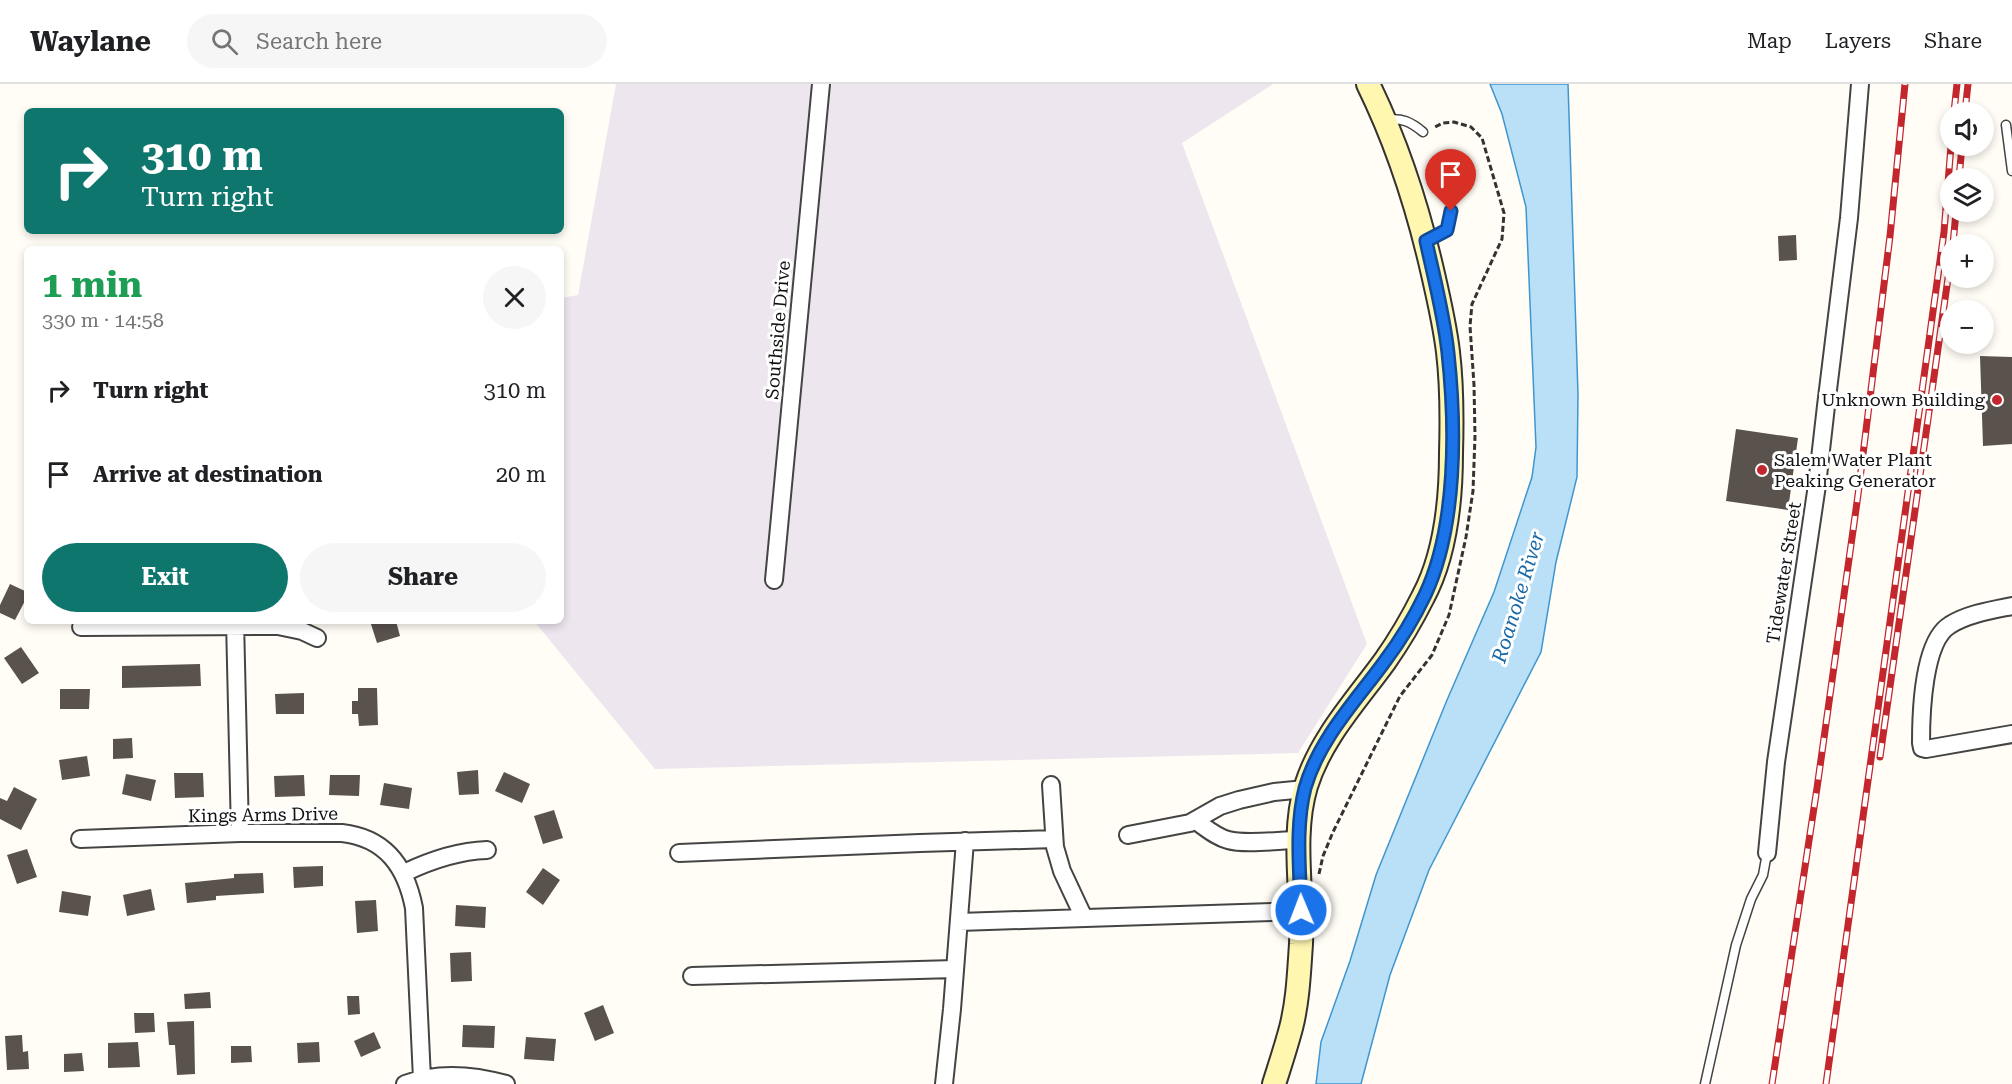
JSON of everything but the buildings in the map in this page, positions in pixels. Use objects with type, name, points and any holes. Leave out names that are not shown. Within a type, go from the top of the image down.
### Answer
[{"type":"street","name":"Southside Drive","points":[[774,580],[821,84]]},
{"type":"street","points":[[1274,1084],[1291,1026],[1296,999],[1301,943],[1299,840],[1305,789],[1322,748],[1407,628],[1425,594],[1442,543],[1448,510],[1451,472],[1450,384],[1442,312],[1426,241],[1407,175],[1368,84]]},
{"type":"street","name":"Tidewater Street","points":[[1767,853],[1777,751],[1827,406],[1849,218],[1860,84]]},
{"type":"street","points":[[2012,606],[1965,618],[1950,625],[1936,639],[1925,688],[1921,743],[1922,748],[1926,749],[2012,734]]},
{"type":"street","points":[[81,627],[196,624]]},
{"type":"street","points":[[235,624],[240,833]]},
{"type":"street","points":[[248,624],[288,627],[317,638]]},
{"type":"street","points":[[1051,785],[1054,839],[1062,871],[1084,918]]},
{"type":"street","points":[[1128,835],[1171,828],[1196,821],[1220,806],[1239,800],[1274,792],[1305,789]]},
{"type":"street","points":[[1196,821],[1211,833],[1237,842],[1299,840]]},
{"type":"street","name":"Kings Arms Drive","points":[[80,839],[240,833],[354,834],[382,848],[404,873],[414,908],[422,1079]]},
{"type":"street","points":[[679,853],[1054,839]]},
{"type":"street","points":[[944,1084],[965,841]]},
{"type":"street","points":[[404,873],[447,855],[487,850]]},
{"type":"street","points":[[959,922],[1301,910]]},
{"type":"street","points":[[692,976],[955,969]]},
{"type":"street","points":[[405,1084],[442,1076],[464,1076],[506,1084]]},
{"type":"lane","points":[[1385,120],[1397,118],[1412,123],[1423,132]]},
{"type":"lane","points":[[2006,125],[2012,171]]},
{"type":"lane","points":[[1426,241],[1447,230],[1451,211]]},
{"type":"lane","points":[[1705,1084],[1736,945],[1751,899],[1763,875],[1767,853]]},
{"type":"shaded area","points":[[616,84],[1273,84],[1182,143],[1367,644],[1298,753],[655,769],[536,624],[564,624],[564,297],[578,295]]},
{"type":"water","name":"Roanoke River","points":[[1490,84],[1568,84],[1578,394],[1577,477],[1556,562],[1541,652],[1429,870],[1390,975],[1361,1084],[1316,1084],[1321,1042],[1350,961],[1376,875],[1447,700],[1494,592],[1532,477],[1536,447],[1526,207],[1502,114]]},
{"type":"railway","points":[[1772,1084],[1858,495],[1890,236],[1905,84]]},
{"type":"railway","points":[[1955,102],[1957,84]]},
{"type":"railway","points":[[1966,102],[1968,84]]},
{"type":"railway","points":[[1826,1084],[1944,232],[1950,156]]},
{"type":"railway","points":[[1960,168],[1961,156]]},
{"type":"railway","points":[[1954,234],[1955,222]]},
{"type":"railway","points":[[1880,757],[1947,288]]},
{"type":"place","name":"Unknown Building","points":[[1997,400]]},
{"type":"place","name":"Salem Water Plant Peaking Generator","points":[[1762,470]]},
{"type":"route","points":[[1301,910],[1299,840],[1301,811],[1311,771],[1334,729],[1407,628],[1425,594],[1442,543],[1448,510],[1451,472],[1450,384],[1442,312],[1426,241],[1447,230],[1451,211]]}]
